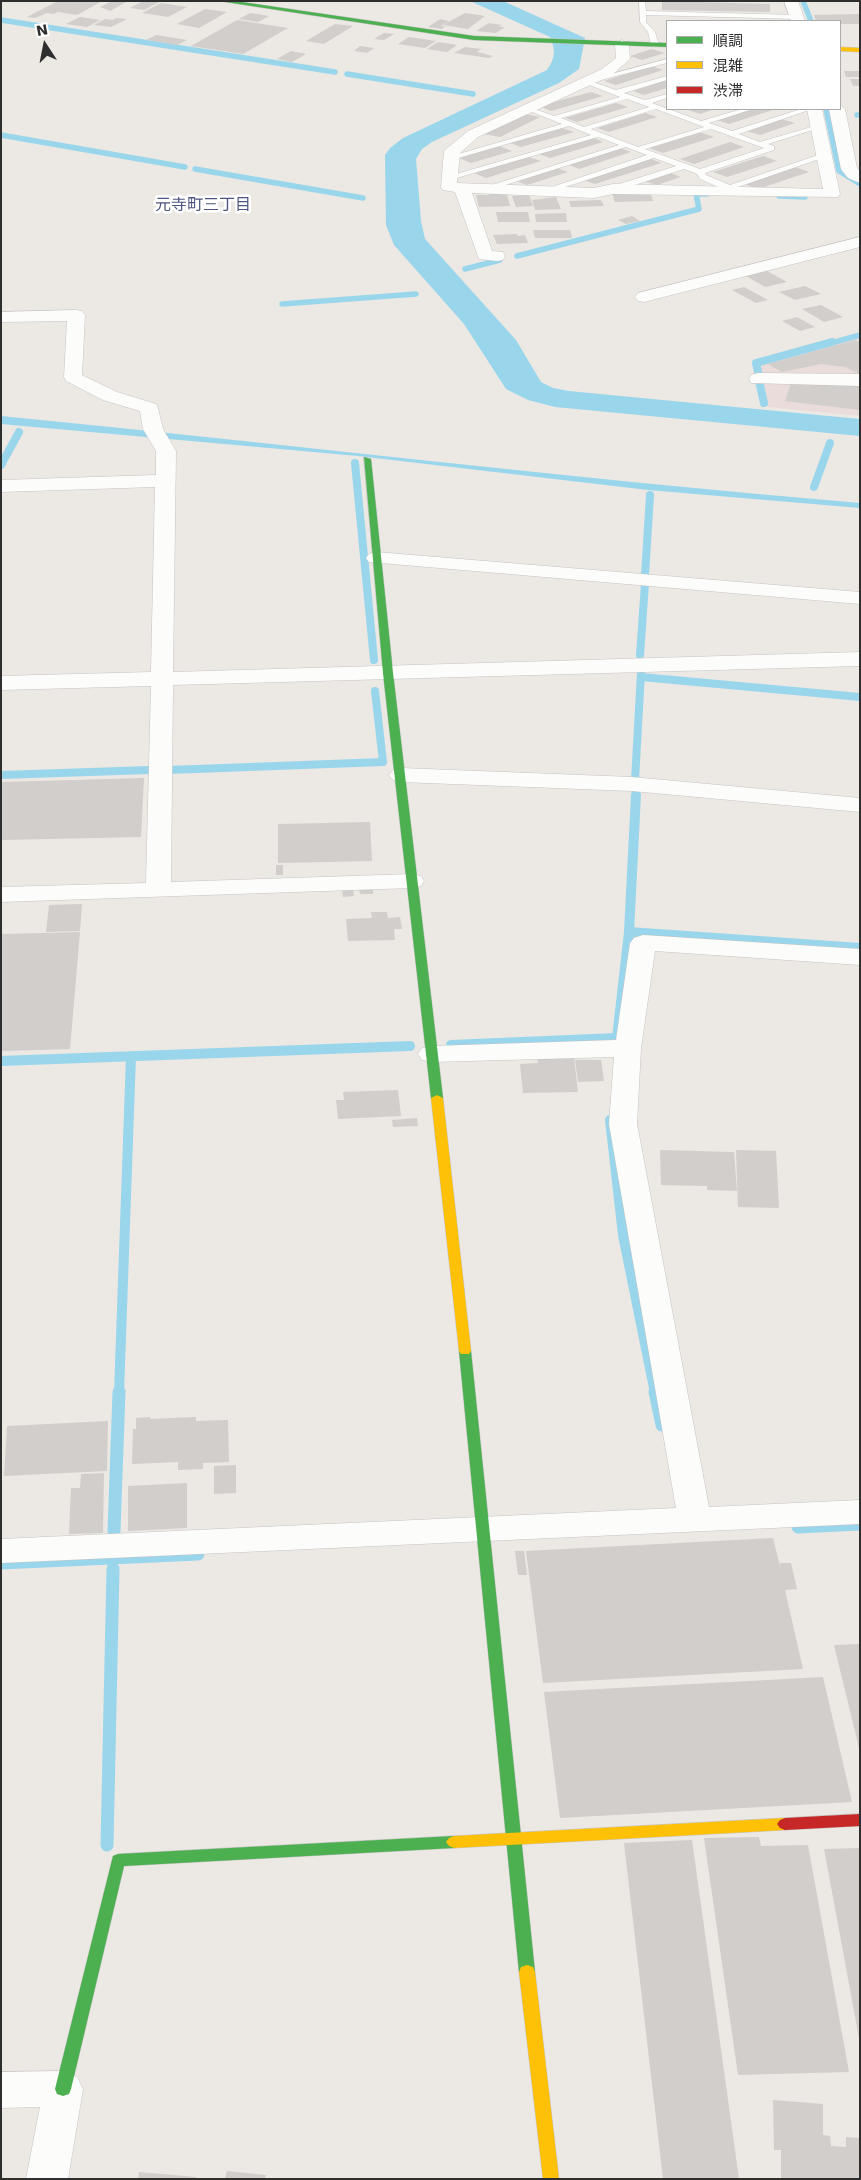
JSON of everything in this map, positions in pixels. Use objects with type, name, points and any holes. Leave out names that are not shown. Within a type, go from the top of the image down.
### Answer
[{"type":"street","points":[[222,1],[474,38],[542,42],[666,45]]},
{"type":"street","points":[[791,1],[798,19]]},
{"type":"street","points":[[497,256],[485,254],[456,183],[452,151],[473,134],[607,72],[623,59],[622,44]]},
{"type":"street","points":[[841,49],[860,50]]},
{"type":"street","points":[[456,183],[483,189],[594,193],[612,189],[832,194],[815,110]]},
{"type":"street","points":[[837,110],[849,169],[860,178]]},
{"type":"street","points":[[644,297],[860,242]]},
{"type":"street","points":[[1,317],[76,315],[73,377],[110,396],[149,408],[156,435],[166,451],[158,890]]},
{"type":"street","points":[[758,378],[860,380]]},
{"type":"street","points":[[367,459],[388,673],[485,1528],[512,1838],[550,2179]]},
{"type":"street","points":[[1,486],[166,482]]},
{"type":"street","points":[[376,558],[860,598]]},
{"type":"street","points":[[1,683],[860,659]]},
{"type":"street","points":[[401,775],[632,784],[860,805]]},
{"type":"street","points":[[1,895],[412,882]]},
{"type":"street","points":[[695,1520],[623,1124],[628,1048],[643,943],[860,957]]},
{"type":"street","points":[[432,1054],[628,1048]]},
{"type":"street","points":[[1,1552],[860,1512]]},
{"type":"street","points":[[47,2179],[63,2089],[118,1860],[860,1820]]},
{"type":"street","points":[[1,2090],[63,2089]]},
{"type":"lane","points":[[642,1],[643,22],[650,32],[654,44]]},
{"type":"lane","points":[[643,13],[798,19]]},
{"type":"lane","points":[[586,82],[666,61]]},
{"type":"lane","points":[[615,93],[666,78]]},
{"type":"lane","points":[[586,82],[771,148],[700,172]]},
{"type":"lane","points":[[644,103],[666,96]]},
{"type":"lane","points":[[554,118],[627,97]]},
{"type":"lane","points":[[584,130],[656,107]]},
{"type":"lane","points":[[526,108],[700,172],[703,177],[728,188],[747,192]]},
{"type":"lane","points":[[672,113],[681,110]]},
{"type":"lane","points":[[701,123],[746,110]]},
{"type":"lane","points":[[732,134],[805,110]]},
{"type":"lane","points":[[452,157],[569,124]]},
{"type":"lane","points":[[638,149],[711,127]]},
{"type":"lane","points":[[760,144],[818,127]]},
{"type":"lane","points":[[456,183],[598,134]]},
{"type":"lane","points":[[483,189],[626,145]]},
{"type":"lane","points":[[544,191],[655,155]]},
{"type":"lane","points":[[728,188],[824,156]]},
{"type":"lane","points":[[612,189],[684,166]]},
{"type":"shaded area","points":[[860,336],[860,416],[768,407],[759,363]]},
{"type":"water","points":[[470,1],[503,1],[585,38],[579,69],[559,83],[432,142],[422,149],[416,159],[421,221],[425,239],[516,340],[541,382],[553,388],[569,391],[860,419],[860,436],[555,407],[528,400],[506,389],[464,324],[394,245],[386,225],[385,155],[390,148],[403,138],[547,70],[552,62],[554,50],[550,37]]},
{"type":"water","points":[[1,416],[752,494],[860,503],[860,508],[648,490],[358,456],[1,424]]},
{"type":"building","points":[[58,1],[102,1],[77,15],[58,12],[54,14],[47,13],[35,18],[27,17]]},
{"type":"building","points":[[112,1],[128,1],[110,11],[100,7]]},
{"type":"building","points":[[143,1],[161,1],[144,10],[130,8]]},
{"type":"building","points":[[662,1],[770,4],[770,12],[662,10]]},
{"type":"building","points":[[161,3],[187,7],[168,17],[142,13]]},
{"type":"building","points":[[205,9],[227,12],[199,28],[177,24]]},
{"type":"building","points":[[250,13],[269,16],[258,22],[239,19]]},
{"type":"building","points":[[465,13],[485,16],[468,29],[443,25]]},
{"type":"building","points":[[860,14],[860,24],[841,24],[841,20],[816,20],[814,15]]},
{"type":"building","points":[[80,17],[100,20],[87,27],[66,24]]},
{"type":"building","points":[[117,18],[127,19],[111,27],[94,25],[105,19],[112,20]]},
{"type":"building","points":[[440,19],[449,21],[441,26],[445,26],[442,29],[428,27]]},
{"type":"building","points":[[237,20],[288,28],[243,54],[191,46]]},
{"type":"building","points":[[489,23],[505,27],[496,33],[476,31]]},
{"type":"building","points":[[335,24],[353,26],[324,44],[306,41]]},
{"type":"building","points":[[384,33],[394,34],[384,40],[374,39]]},
{"type":"building","points":[[156,35],[187,40],[177,45],[146,40]]},
{"type":"building","points":[[409,37],[436,41],[425,48],[398,44]]},
{"type":"building","points":[[438,42],[457,45],[447,52],[427,49]]},
{"type":"building","points":[[360,46],[374,48],[367,53],[354,51]]},
{"type":"building","points":[[465,47],[481,49],[477,52],[493,56],[489,58],[454,53]]},
{"type":"building","points":[[652,49],[665,53],[642,60],[630,56]]},
{"type":"building","points":[[291,51],[306,54],[292,62],[277,59]]},
{"type":"building","points":[[651,66],[663,70],[616,85],[604,81]]},
{"type":"building","points":[[844,71],[860,71],[860,77],[846,77]]},
{"type":"building","points":[[850,79],[860,79],[860,86],[853,86]]},
{"type":"building","points":[[666,80],[666,88],[644,95],[633,91]]},
{"type":"building","points":[[591,92],[603,96],[551,111],[539,106]]},
{"type":"building","points":[[616,103],[628,107],[577,122],[565,118]]},
{"type":"building","points":[[688,110],[712,110],[700,114]]},
{"type":"building","points":[[749,110],[773,110],[729,124],[717,120]]},
{"type":"building","points":[[645,113],[657,117],[609,132],[597,128]]},
{"type":"building","points":[[524,114],[540,117],[500,137],[484,134]]},
{"type":"building","points":[[781,119],[795,123],[760,135],[747,131]]},
{"type":"building","points":[[562,128],[574,132],[521,147],[510,143]]},
{"type":"building","points":[[700,132],[714,137],[663,153],[649,148]]},
{"type":"building","points":[[592,137],[603,142],[550,158],[539,154]]},
{"type":"building","points":[[730,142],[744,147],[694,164],[680,159]]},
{"type":"building","points":[[499,146],[512,151],[471,163],[459,158]]},
{"type":"building","points":[[620,148],[631,152],[579,169],[567,164]]},
{"type":"building","points":[[763,156],[777,161],[727,177],[713,172]]},
{"type":"building","points":[[529,157],[541,161],[486,178],[474,173]]},
{"type":"building","points":[[649,158],[661,163],[595,184],[583,180]]},
{"type":"building","points":[[795,167],[809,172],[758,189],[744,184]]},
{"type":"building","points":[[557,168],[568,172],[527,185],[516,181]]},
{"type":"building","points":[[668,172],[681,177],[657,185],[644,181]]},
{"type":"building","points":[[506,191],[510,206],[479,207],[476,195],[489,195],[489,192]]},
{"type":"building","points":[[650,192],[653,201],[615,202],[612,193]]},
{"type":"building","points":[[529,195],[533,206],[516,207],[512,196]]},
{"type":"building","points":[[556,197],[561,209],[535,210],[532,200]]},
{"type":"building","points":[[601,200],[604,206],[571,207],[569,201]]},
{"type":"building","points":[[496,212],[528,212],[530,222],[498,222]]},
{"type":"building","points":[[566,213],[567,222],[536,222],[535,214]]},
{"type":"building","points":[[632,216],[640,221],[626,224],[618,220]]},
{"type":"building","points":[[533,230],[570,230],[572,238],[535,238]]},
{"type":"building","points":[[517,234],[518,236],[525,235],[528,243],[497,244],[493,235]]},
{"type":"building","points":[[767,271],[787,282],[765,287],[746,276]]},
{"type":"building","points":[[805,286],[821,294],[795,300],[779,292]]},
{"type":"building","points":[[744,287],[768,300],[756,303],[732,290]]},
{"type":"building","points":[[821,305],[843,317],[824,322],[802,309]]},
{"type":"building","points":[[797,317],[815,327],[800,331],[782,321]]},
{"type":"building","points":[[855,340],[860,342],[860,374],[845,367],[821,364],[782,372],[768,364]]},
{"type":"building","points":[[791,383],[860,385],[860,410],[785,401]]},
{"type":"building","points":[[144,778],[141,837],[1,840],[1,782]]},
{"type":"building","points":[[370,822],[372,861],[278,863],[278,824]]},
{"type":"building","points":[[276,865],[283,865],[283,875],[276,875]]},
{"type":"building","points":[[342,888],[353,888],[354,896],[343,897]]},
{"type":"building","points":[[373,888],[373,894],[360,894],[359,889]]},
{"type":"building","points":[[82,904],[80,931],[46,932],[49,905]]},
{"type":"building","points":[[371,912],[387,912],[388,918],[400,917],[402,929],[394,929],[395,940],[348,941],[346,919],[372,918]]},
{"type":"building","points":[[80,932],[70,1049],[1,1051],[1,934]]},
{"type":"building","points":[[574,1058],[578,1092],[523,1093],[520,1064],[538,1063],[537,1059]]},
{"type":"building","points":[[575,1060],[601,1060],[604,1081],[578,1082]]},
{"type":"building","points":[[398,1090],[401,1116],[338,1119],[336,1100],[344,1100],[343,1092]]},
{"type":"building","points":[[417,1118],[418,1126],[393,1127],[392,1120]]},
{"type":"building","points":[[660,1150],[734,1152],[737,1191],[707,1190],[707,1186],[661,1185]]},
{"type":"building","points":[[736,1150],[776,1151],[779,1208],[738,1207]]},
{"type":"building","points":[[150,1417],[150,1419],[196,1417],[196,1421],[228,1420],[229,1462],[203,1463],[203,1469],[178,1470],[178,1462],[132,1464],[133,1429],[136,1429],[136,1418]]},
{"type":"building","points":[[108,1421],[107,1471],[4,1476],[7,1426]]},
{"type":"building","points":[[236,1465],[236,1493],[214,1494],[214,1466]]},
{"type":"building","points":[[104,1473],[103,1533],[69,1534],[71,1488],[80,1488],[81,1474]]},
{"type":"building","points":[[187,1483],[187,1528],[128,1531],[128,1486]]},
{"type":"building","points":[[773,1538],[781,1570],[780,1563],[791,1563],[797,1589],[785,1590],[803,1669],[543,1683],[526,1551]]},
{"type":"building","points":[[515,1551],[524,1551],[527,1575],[518,1575]]},
{"type":"building","points":[[860,1644],[860,1747],[859,1748],[834,1645]]},
{"type":"building","points":[[823,1677],[852,1802],[560,1818],[544,1692]]},
{"type":"building","points":[[759,1837],[761,1846],[808,1845],[849,2072],[738,2075],[704,1838]]},
{"type":"building","points":[[692,1840],[739,2179],[663,2179],[624,1843]]},
{"type":"building","points":[[860,1848],[860,2038],[859,2038],[824,1849]]},
{"type":"building","points":[[773,2100],[823,2104],[823,2135],[830,2136],[831,2146],[846,2147],[846,2137],[860,2138],[860,2179],[781,2179],[781,2150],[774,2150]]},
{"type":"building","points":[[227,2171],[266,2175],[265,2179],[225,2179]]},
{"type":"building","points":[[139,2172],[196,2177],[196,2179],[138,2179]]},
{"type":"waterway","points":[[803,1],[811,20]]},
{"type":"waterway","points":[[1,20],[335,72]]},
{"type":"waterway","points":[[347,74],[473,94]]},
{"type":"waterway","points":[[826,110],[839,171],[860,184]]},
{"type":"waterway","points":[[1,135],[185,167]]},
{"type":"waterway","points":[[195,169],[363,198]]},
{"type":"waterway","points":[[517,256],[699,209],[696,194],[707,194]]},
{"type":"waterway","points":[[779,196],[805,197]]},
{"type":"waterway","points":[[465,269],[500,260]]},
{"type":"waterway","points":[[282,304],[416,294]]},
{"type":"waterway","points":[[828,344],[860,335]]},
{"type":"waterway","points":[[759,376],[756,363],[832,342]]},
{"type":"waterway","points":[[759,381],[764,403]]},
{"type":"waterway","points":[[1,465],[19,432]]},
{"type":"waterway","points":[[814,487],[830,443]]},
{"type":"waterway","points":[[355,463],[374,660]]},
{"type":"waterway","points":[[645,575],[650,495]]},
{"type":"waterway","points":[[640,655],[645,584]]},
{"type":"waterway","points":[[635,780],[641,673]]},
{"type":"waterway","points":[[641,677],[860,697]]},
{"type":"waterway","points":[[169,770],[383,762],[375,691]]},
{"type":"waterway","points":[[1,775],[149,770]]},
{"type":"waterway","points":[[636,789],[636,795]]},
{"type":"waterway","points":[[629,932],[636,795]]},
{"type":"waterway","points":[[451,1045],[617,1038],[629,932]]},
{"type":"waterway","points":[[629,932],[860,948]]},
{"type":"waterway","points":[[131,1056],[410,1046]]},
{"type":"waterway","points":[[1,1061],[131,1056]]},
{"type":"waterway","points":[[119,1393],[131,1056]]},
{"type":"waterway","points":[[610,1120],[623,1235],[655,1393]]},
{"type":"waterway","points":[[114,1531],[119,1392]]},
{"type":"waterway","points":[[655,1392],[662,1425]]},
{"type":"waterway","points":[[798,1527],[860,1524]]},
{"type":"waterway","points":[[1,1563],[198,1554]]},
{"type":"waterway","points":[[107,1845],[113,1569]]},
{"type":"traffic: fast","points":[[222,1],[474,38],[666,45]]},
{"type":"traffic: fast","points":[[367,459],[388,673],[437,1098]]},
{"type":"traffic: fast","points":[[465,1351],[527,1972]]},
{"type":"traffic: fast","points":[[63,2089],[118,1860],[454,1842]]},
{"type":"traffic: slow","points":[[841,49],[860,50]]},
{"type":"traffic: slow","points":[[437,1098],[465,1351]]},
{"type":"traffic: slow","points":[[454,1842],[785,1824]]},
{"type":"traffic: slow","points":[[527,1972],[551,2179]]},
{"type":"traffic: jam","points":[[785,1824],[860,1820]]},
{"type":"district","name":"元寺町三丁目","points":[[203,206]]}]
